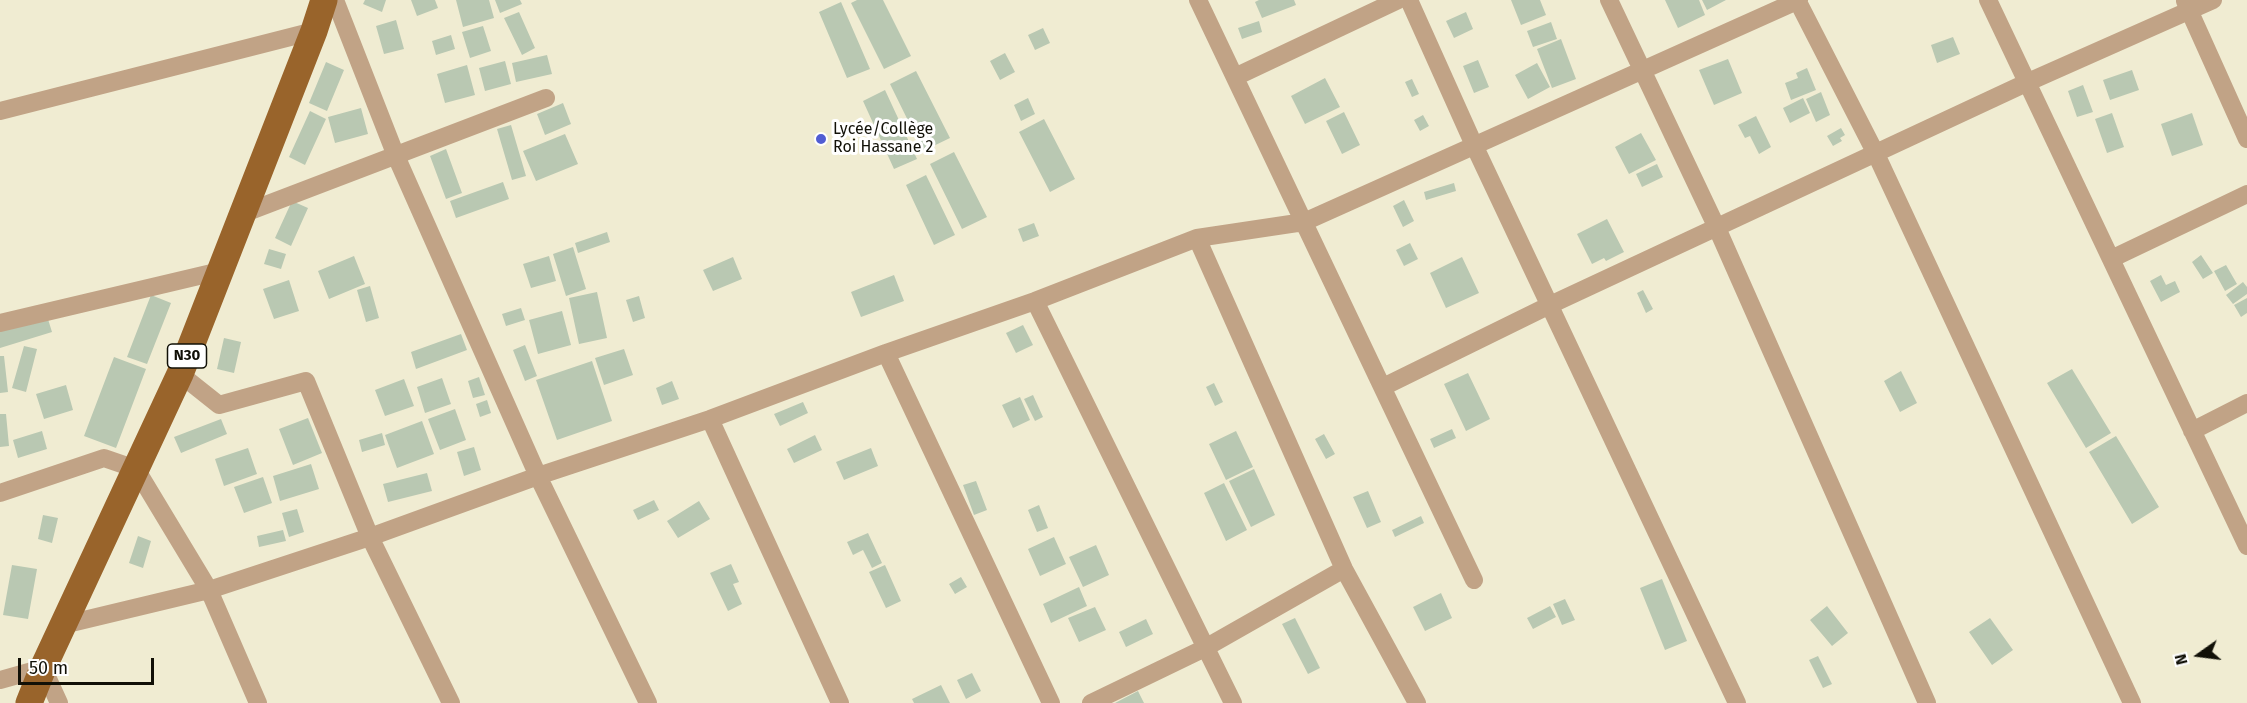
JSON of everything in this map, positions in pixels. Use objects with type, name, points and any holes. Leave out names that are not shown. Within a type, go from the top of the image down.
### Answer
[{"type":"main road","name":"N30","points":[[28,703],[180,374],[314,31],[324,0]]},
{"type":"street","points":[[335,0],[396,156],[538,476],[648,703]]},
{"type":"street","points":[[1198,0],[1474,580]]},
{"type":"street","points":[[1235,77],[1398,0]]},
{"type":"street","points":[[1409,0],[1474,146],[1737,703]]},
{"type":"street","points":[[1609,0],[1717,228],[1927,703]]},
{"type":"street","points":[[63,625],[209,590],[370,537],[538,476],[710,419],[886,353],[1035,301],[1197,238],[1304,222],[1798,0],[1876,154],[2132,703]]},
{"type":"street","points":[[1988,0],[2247,546]]},
{"type":"street","points":[[1383,387],[1550,305],[1876,154],[2187,6],[2214,0]]},
{"type":"street","points":[[2187,6],[2247,139]]},
{"type":"street","points":[[0,111],[314,31]]},
{"type":"street","points":[[242,214],[546,98]]},
{"type":"street","points":[[2111,260],[2247,194]]},
{"type":"street","points":[[1197,238],[1344,569],[1417,703]]},
{"type":"street","points":[[0,323],[220,272]]},
{"type":"street","points":[[1035,301],[1233,703]]},
{"type":"street","points":[[886,353],[1052,703]]},
{"type":"street","points":[[180,374],[219,405],[306,381],[370,537],[451,703]]},
{"type":"street","points":[[2192,430],[2247,403]]},
{"type":"street","points":[[710,419],[840,703]]},
{"type":"street","points":[[0,493],[104,458],[136,469],[209,590],[258,703]]},
{"type":"street","points":[[1091,703],[1205,648],[1344,569]]},
{"type":"street","points":[[0,680],[43,668],[59,703]]},
{"type":"building","points":[[365,0],[386,0],[382,12],[363,4]]},
{"type":"building","points":[[411,0],[435,0],[438,8],[417,16]]},
{"type":"building","points":[[456,0],[489,0],[494,18],[463,27]]},
{"type":"building","points":[[495,0],[520,0],[522,4],[500,13]]},
{"type":"building","points":[[857,0],[883,0],[911,56],[884,69],[851,3]]},
{"type":"building","points":[[1294,0],[1296,5],[1262,18],[1255,2]]},
{"type":"building","points":[[1511,0],[1540,0],[1546,15],[1521,25]]},
{"type":"building","points":[[1665,0],[1699,0],[1705,15],[1678,28]]},
{"type":"building","points":[[1702,0],[1726,0],[1707,10]]},
{"type":"building","points":[[841,2],[870,69],[847,78],[819,12]]},
{"type":"building","points":[[519,12],[535,48],[522,55],[504,18]]},
{"type":"building","points":[[1466,12],[1473,29],[1454,38],[1446,21]]},
{"type":"building","points":[[396,20],[404,49],[384,54],[376,26]]},
{"type":"building","points":[[1259,21],[1262,32],[1242,39],[1238,28]]},
{"type":"building","points":[[1551,22],[1557,39],[1533,47],[1527,31]]},
{"type":"building","points":[[483,26],[491,51],[470,58],[462,32]]},
{"type":"building","points":[[1043,28],[1050,43],[1035,50],[1028,35]]},
{"type":"building","points":[[451,35],[455,49],[436,55],[432,41]]},
{"type":"building","points":[[1953,37],[1960,54],[1937,63],[1931,45]]},
{"type":"building","points":[[1561,39],[1576,79],[1552,88],[1537,49]]},
{"type":"building","points":[[1005,53],[1015,72],[1000,80],[990,61]]},
{"type":"building","points":[[547,55],[552,74],[516,82],[512,63]]},
{"type":"building","points":[[1728,59],[1742,93],[1714,105],[1699,70]]},
{"type":"building","points":[[1478,60],[1489,87],[1474,93],[1463,66]]},
{"type":"building","points":[[505,61],[511,84],[485,91],[479,68]]},
{"type":"building","points":[[326,62],[344,70],[327,111],[309,103]]},
{"type":"building","points":[[1537,63],[1550,87],[1528,99],[1515,75]]},
{"type":"building","points":[[467,65],[475,95],[445,103],[437,74]]},
{"type":"building","points":[[1807,68],[1816,90],[1791,100],[1785,83],[1798,78],[1796,73]]},
{"type":"building","points":[[2132,70],[2139,90],[2110,100],[2103,80]]},
{"type":"building","points":[[916,71],[950,138],[923,151],[890,84]]},
{"type":"building","points":[[1325,78],[1340,107],[1305,124],[1291,96]]},
{"type":"building","points":[[1412,79],[1419,94],[1412,97],[1405,82]]},
{"type":"building","points":[[2083,85],[2093,112],[2077,117],[2068,91]]},
{"type":"building","points":[[885,90],[917,159],[894,169],[863,101]]},
{"type":"building","points":[[1821,92],[1830,115],[1816,122],[1806,99]]},
{"type":"building","points":[[1028,98],[1035,114],[1021,121],[1014,105]]},
{"type":"building","points":[[1803,98],[1810,113],[1790,123],[1783,108]]},
{"type":"building","points":[[563,103],[571,124],[545,135],[537,114]]},
{"type":"building","points":[[361,108],[368,134],[335,143],[328,117]]},
{"type":"building","points":[[310,111],[326,119],[305,165],[289,157]]},
{"type":"building","points":[[1344,112],[1360,145],[1342,154],[1326,121]]},
{"type":"building","points":[[2112,113],[2124,147],[2107,153],[2095,119]]},
{"type":"building","points":[[2192,113],[2203,145],[2172,156],[2161,124]]},
{"type":"building","points":[[1423,115],[1429,126],[1420,131],[1414,120]]},
{"type":"building","points":[[1756,116],[1771,147],[1759,154],[1750,136],[1745,138],[1738,125]]},
{"type":"building","points":[[1044,119],[1075,179],[1050,192],[1019,132]]},
{"type":"building","points":[[511,125],[526,176],[512,180],[497,129]]},
{"type":"building","points":[[1841,128],[1845,135],[1840,138],[1842,141],[1833,146],[1827,136]]},
{"type":"building","points":[[1641,133],[1656,160],[1629,174],[1615,147]]},
{"type":"building","points":[[565,134],[578,164],[536,181],[523,151]]},
{"type":"building","points":[[446,149],[462,193],[446,199],[430,156]]},
{"type":"building","points":[[954,152],[987,217],[962,229],[930,164]]},
{"type":"building","points":[[1657,164],[1663,177],[1642,187],[1636,174]]},
{"type":"building","points":[[926,175],[955,235],[934,245],[906,185]]},
{"type":"building","points":[[503,182],[509,199],[456,218],[450,201]]},
{"type":"building","points":[[1454,183],[1456,191],[1426,200],[1424,192]]},
{"type":"building","points":[[1404,200],[1414,221],[1403,227],[1393,206]]},
{"type":"building","points":[[292,201],[308,208],[291,246],[275,238]]},
{"type":"building","points":[[1607,219],[1624,252],[1606,261],[1604,258],[1592,264],[1577,234]]},
{"type":"building","points":[[1034,223],[1039,236],[1023,242],[1018,229]]},
{"type":"building","points":[[607,232],[610,242],[578,253],[575,243]]},
{"type":"building","points":[[1410,243],[1418,259],[1404,266],[1396,250]]},
{"type":"building","points":[[573,247],[586,289],[566,296],[553,254]]},
{"type":"building","points":[[269,249],[286,254],[281,269],[264,264]]},
{"type":"building","points":[[2201,255],[2213,273],[2203,279],[2192,262]]},
{"type":"building","points":[[354,256],[365,284],[329,299],[318,271]]},
{"type":"building","points":[[549,256],[556,281],[531,288],[523,264]]},
{"type":"building","points":[[733,257],[742,279],[713,291],[703,270]]},
{"type":"building","points":[[1462,257],[1479,293],[1446,308],[1430,273]]},
{"type":"building","points":[[2226,265],[2237,284],[2225,291],[2214,271]]},
{"type":"building","points":[[894,275],[904,301],[861,317],[851,292]]},
{"type":"building","points":[[2161,275],[2166,285],[2175,281],[2180,292],[2161,302],[2150,281]]},
{"type":"building","points":[[289,280],[299,311],[274,319],[263,289]]},
{"type":"building","points":[[2243,282],[2247,287],[2247,294],[2233,304],[2226,295]]},
{"type":"building","points":[[370,286],[379,318],[366,322],[357,290]]},
{"type":"building","points":[[1643,290],[1653,309],[1646,313],[1637,293]]},
{"type":"building","points":[[597,292],[607,338],[579,344],[569,298]]},
{"type":"building","points":[[151,295],[171,303],[147,364],[127,357]]},
{"type":"building","points":[[639,296],[645,318],[633,322],[626,300]]},
{"type":"building","points":[[2247,298],[2247,313],[2241,317],[2234,305]]},
{"type":"building","points":[[521,308],[525,320],[506,326],[502,314]]},
{"type":"building","points":[[562,311],[571,345],[538,354],[529,320]]},
{"type":"building","points":[[47,316],[52,332],[0,348],[0,330]]},
{"type":"building","points":[[1023,325],[1033,345],[1016,353],[1006,333]]},
{"type":"building","points":[[461,334],[467,350],[416,369],[411,352]]},
{"type":"building","points":[[224,338],[241,342],[234,373],[217,369]]},
{"type":"building","points":[[525,345],[537,376],[525,381],[513,350]]},
{"type":"building","points":[[24,346],[37,349],[26,392],[12,388]]},
{"type":"building","points":[[624,349],[633,375],[604,385],[595,358]]},
{"type":"building","points":[[0,356],[4,356],[8,392],[0,393]]},
{"type":"building","points":[[114,357],[146,369],[116,448],[84,436]]},
{"type":"building","points":[[592,361],[612,421],[557,440],[536,380]]},
{"type":"building","points":[[2072,369],[2111,433],[2086,448],[2047,383]]},
{"type":"building","points":[[1901,371],[1917,403],[1900,412],[1884,381]]},
{"type":"building","points":[[1468,373],[1490,419],[1466,431],[1444,384]]},
{"type":"building","points":[[479,377],[485,395],[473,398],[468,381]]},
{"type":"building","points":[[442,378],[451,404],[425,413],[417,387]]},
{"type":"building","points":[[404,379],[414,406],[385,416],[375,390]]},
{"type":"building","points":[[672,381],[679,399],[662,405],[656,388]]},
{"type":"building","points":[[1214,383],[1223,402],[1215,406],[1206,387]]},
{"type":"building","points":[[66,385],[73,410],[44,419],[36,394]]},
{"type":"building","points":[[1033,395],[1043,417],[1035,421],[1024,399]]},
{"type":"building","points":[[1020,397],[1030,420],[1013,428],[1002,405]]},
{"type":"building","points":[[487,400],[491,413],[480,417],[476,404]]},
{"type":"building","points":[[803,402],[808,413],[780,426],[774,414]]},
{"type":"building","points":[[455,409],[466,440],[440,450],[428,419]]},
{"type":"building","points":[[0,414],[6,414],[9,446],[0,447]]},
{"type":"building","points":[[308,418],[322,453],[293,465],[279,429]]},
{"type":"building","points":[[221,419],[227,434],[181,453],[174,437]]},
{"type":"building","points":[[422,421],[434,454],[397,468],[385,435]]},
{"type":"building","points":[[1452,429],[1456,438],[1434,448],[1430,439]]},
{"type":"building","points":[[42,431],[47,449],[18,458],[13,440]]},
{"type":"building","points":[[1236,431],[1253,467],[1226,480],[1209,444]]},
{"type":"building","points":[[382,433],[385,445],[362,452],[359,440]]},
{"type":"building","points":[[1324,434],[1335,454],[1326,459],[1315,439]]},
{"type":"building","points":[[815,435],[822,450],[794,463],[787,449]]},
{"type":"building","points":[[2116,436],[2159,507],[2132,524],[2089,452]]},
{"type":"building","points":[[474,447],[481,470],[464,476],[457,452]]},
{"type":"building","points":[[248,448],[257,474],[224,486],[215,459]]},
{"type":"building","points":[[871,448],[878,466],[844,480],[836,462]]},
{"type":"building","points":[[311,464],[319,489],[280,501],[273,476]]},
{"type":"building","points":[[1254,469],[1275,515],[1251,527],[1229,481]]},
{"type":"building","points":[[427,473],[432,491],[388,502],[383,484]]},
{"type":"building","points":[[263,477],[272,503],[244,513],[234,487]]},
{"type":"building","points":[[976,481],[987,510],[974,515],[963,485]]},
{"type":"building","points":[[1224,483],[1247,530],[1226,541],[1204,493]]},
{"type":"building","points":[[1368,491],[1381,522],[1367,528],[1353,497]]},
{"type":"building","points":[[654,500],[659,510],[638,520],[633,510]]},
{"type":"building","points":[[699,501],[710,519],[678,538],[667,521]]},
{"type":"building","points":[[1039,505],[1048,528],[1037,532],[1028,510]]},
{"type":"building","points":[[297,509],[304,532],[289,537],[282,513]]},
{"type":"building","points":[[43,515],[58,518],[52,543],[38,539]]},
{"type":"building","points":[[1421,516],[1424,523],[1395,537],[1392,530]]},
{"type":"building","points":[[283,530],[286,541],[259,547],[257,536]]},
{"type":"building","points":[[868,533],[882,563],[872,568],[863,550],[853,555],[847,542]]},
{"type":"building","points":[[138,536],[151,541],[143,568],[129,563]]},
{"type":"building","points":[[1054,537],[1066,564],[1040,576],[1028,549]]},
{"type":"building","points":[[1096,545],[1109,575],[1083,587],[1069,557]]},
{"type":"building","points":[[731,564],[739,582],[733,584],[742,604],[728,611],[710,573]]},
{"type":"building","points":[[12,565],[37,569],[28,619],[3,615]]},
{"type":"building","points":[[885,565],[901,601],[886,608],[869,572]]},
{"type":"building","points":[[961,577],[967,587],[955,594],[949,584]]},
{"type":"building","points":[[1662,579],[1687,641],[1665,650],[1640,588]]},
{"type":"building","points":[[1079,587],[1087,606],[1051,623],[1043,604]]},
{"type":"building","points":[[1441,593],[1452,618],[1425,631],[1413,607]]},
{"type":"building","points":[[1565,599],[1575,620],[1562,625],[1553,604]]},
{"type":"building","points":[[1550,606],[1556,617],[1533,629],[1527,618]]},
{"type":"building","points":[[1827,606],[1848,633],[1832,646],[1810,620]]},
{"type":"building","points":[[1095,607],[1106,630],[1079,642],[1068,618]]},
{"type":"building","points":[[1295,618],[1320,668],[1308,674],[1282,624]]},
{"type":"building","points":[[1990,618],[2013,650],[1992,665],[1969,632]]},
{"type":"building","points":[[1146,619],[1153,634],[1126,647],[1119,632]]},
{"type":"building","points":[[1818,656],[1832,684],[1823,688],[1809,660]]},
{"type":"building","points":[[972,673],[981,691],[966,699],[957,680]]},
{"type":"building","points":[[941,685],[950,703],[914,703],[912,699]]},
{"type":"building","points":[[1138,691],[1144,703],[1115,703]]},
{"type":"place","name":"Lycée/Collège Roi Hassane 2","points":[[821,139]]}]
